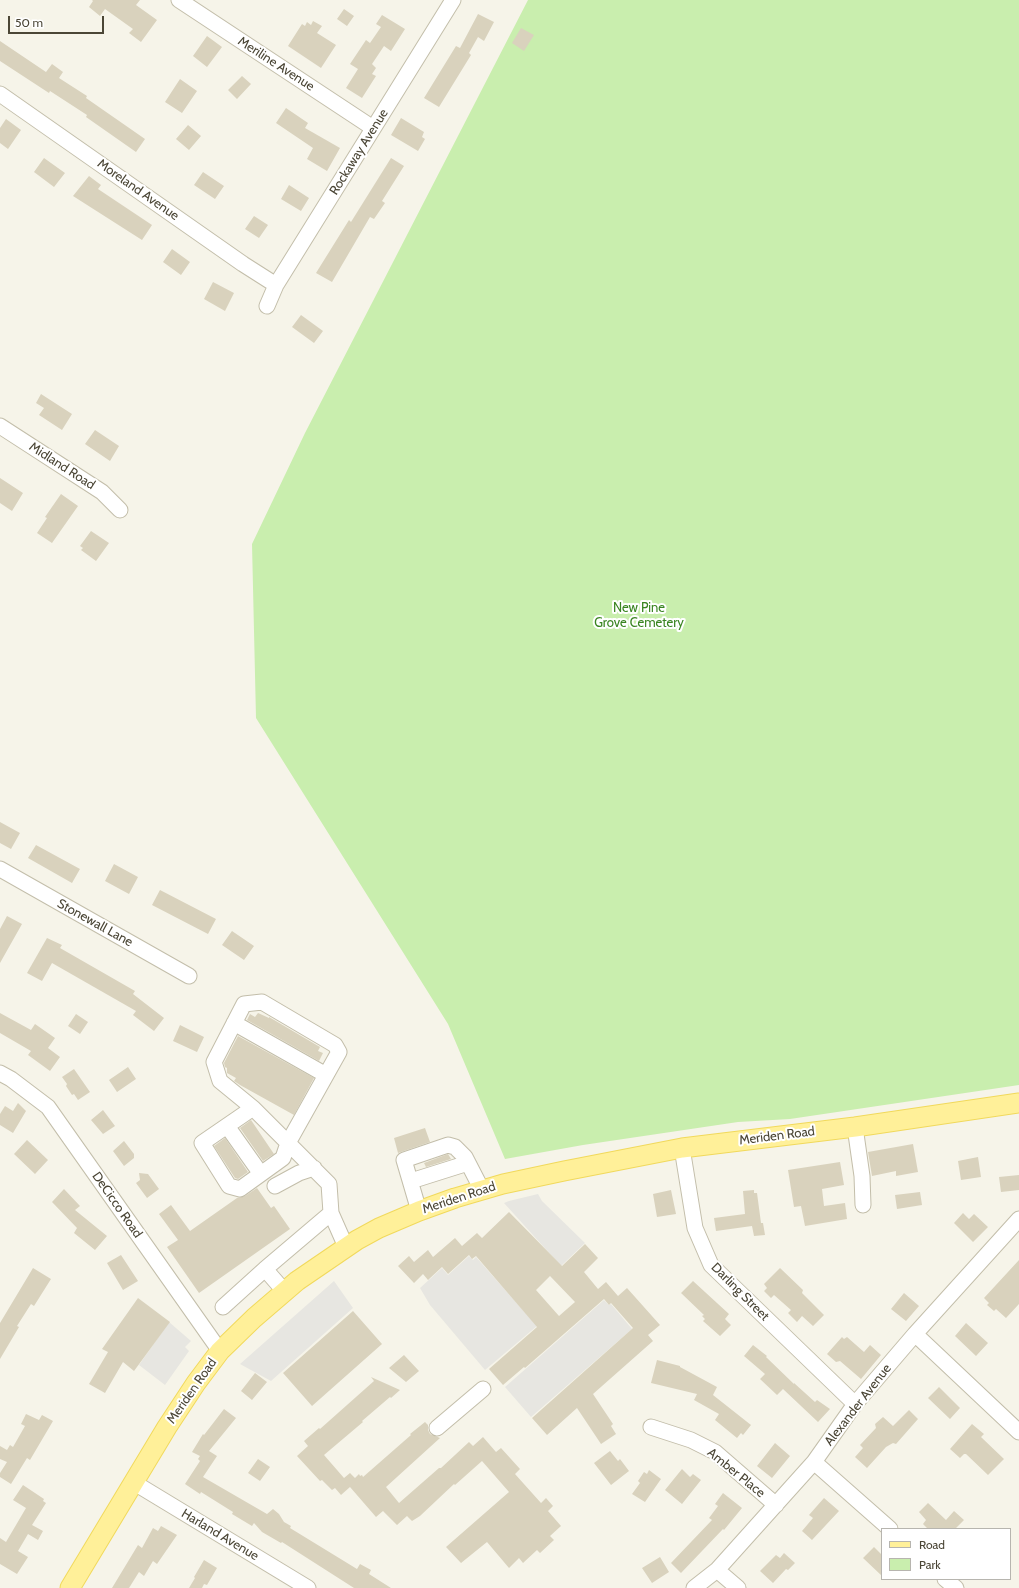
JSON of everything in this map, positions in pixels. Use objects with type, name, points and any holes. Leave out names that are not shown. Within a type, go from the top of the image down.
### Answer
[{"type":"main road","name":"Meriden Road","points":[[70,1588],[133,1482],[196,1383],[220,1351],[254,1318],[297,1281],[346,1247],[379,1228],[419,1211],[482,1190],[564,1171],[682,1148],[855,1127],[1019,1103]]},
{"type":"street","name":"Meriline Avenue","points":[[179,0],[374,128]]},
{"type":"street","name":"Rockaway Avenue","points":[[267,306],[276,284],[453,0]]},
{"type":"street","name":"Moreland Avenue","points":[[0,94],[243,264],[276,284]]},
{"type":"street","name":"Midland Road","points":[[0,426],[102,492],[120,510]]},
{"type":"street","name":"Stonewall Lane","points":[[0,869],[189,976]]},
{"type":"street","points":[[253,1108],[202,1143],[229,1186],[240,1188],[283,1158],[288,1143],[339,1052],[335,1045],[262,1002],[244,1004],[214,1062],[220,1081],[253,1108],[288,1143],[330,1184],[331,1213],[346,1247]]},
{"type":"street","points":[[234,1023],[326,1075]]},
{"type":"street","name":"DeCicco Road","points":[[0,1074],[11,1079],[48,1106],[220,1351]]},
{"type":"street","points":[[227,1126],[261,1174]]},
{"type":"street","points":[[855,1127],[862,1176],[863,1206]]},
{"type":"street","points":[[419,1211],[404,1160],[448,1145],[454,1146],[460,1151],[482,1190]]},
{"type":"street","name":"Darling Street","points":[[682,1148],[695,1228],[711,1265],[855,1404]]},
{"type":"street","points":[[411,1181],[468,1163]]},
{"type":"street","points":[[275,1186],[298,1173],[314,1168]]},
{"type":"street","points":[[224,1307],[331,1213]]},
{"type":"street","name":"Alexander Avenue","points":[[694,1588],[717,1570],[814,1462],[855,1404],[915,1334],[1019,1219]]},
{"type":"street","points":[[265,1270],[285,1292]]},
{"type":"street","points":[[915,1334],[1019,1432]]},
{"type":"street","points":[[438,1428],[483,1389]]},
{"type":"street","name":"Amber Place","points":[[651,1427],[691,1440],[715,1452],[776,1505]]},
{"type":"street","points":[[814,1462],[889,1528]]},
{"type":"street","name":"Harland Avenue","points":[[133,1482],[308,1588]]},
{"type":"street","points":[[717,1570],[738,1588]]},
{"type":"street","points":[[947,1580],[956,1588]]},
{"type":"green space","name":"New Pine Grove Cemetery","points":[[528,0],[1019,0],[1019,1085],[790,1119],[738,1122],[583,1145],[505,1159],[448,1024],[256,718],[252,544],[305,433]]},
{"type":"shaded area","points":[[538,1194],[542,1201],[585,1243],[561,1266],[504,1203]]},
{"type":"shaded area","points":[[469,1256],[473,1260],[476,1257],[537,1326],[485,1370],[430,1305],[420,1288],[442,1268],[448,1275]]},
{"type":"shaded area","points":[[334,1281],[353,1308],[271,1381],[240,1364]]},
{"type":"shaded area","points":[[604,1300],[609,1305],[611,1304],[632,1329],[531,1417],[505,1387]]},
{"type":"shaded area","points":[[169,1322],[191,1341],[185,1347],[189,1351],[165,1385],[139,1365]]},
{"type":"building","points":[[92,0],[140,0],[136,5],[157,20],[141,42],[129,33],[133,29],[105,9],[100,16],[89,7],[93,1]]},
{"type":"building","points":[[344,9],[354,16],[347,26],[337,19]]},
{"type":"building","points":[[478,14],[494,22],[484,41],[478,37],[469,53],[471,55],[439,107],[424,98],[456,46],[460,48]]},
{"type":"building","points":[[382,15],[405,29],[391,51],[384,46],[372,64],[376,68],[372,74],[376,76],[362,98],[346,88],[358,69],[350,64],[366,40],[370,43],[381,27],[376,24]]},
{"type":"building","points":[[313,21],[322,26],[317,33],[336,45],[321,68],[288,46],[302,24],[305,26],[307,22],[311,25]]},
{"type":"building","points":[[521,28],[534,35],[524,51],[512,43]]},
{"type":"building","points":[[207,36],[222,47],[207,67],[193,56]]},
{"type":"building","points":[[0,41],[46,72],[52,64],[63,72],[59,78],[87,96],[86,98],[145,139],[136,152],[86,117],[87,115],[50,91],[49,93],[0,61]]},
{"type":"building","points":[[242,76],[251,84],[237,99],[228,90]]},
{"type":"building","points":[[180,79],[197,91],[182,113],[165,102]]},
{"type":"building","points":[[286,108],[308,123],[305,128],[340,148],[327,171],[307,159],[313,148],[276,123]]},
{"type":"building","points":[[401,118],[424,132],[422,137],[425,139],[418,151],[391,135]]},
{"type":"building","points":[[6,119],[21,130],[8,149],[0,143],[0,128]]},
{"type":"building","points":[[188,125],[201,136],[189,150],[176,139]]},
{"type":"building","points":[[44,158],[65,173],[54,187],[34,172]]},
{"type":"building","points":[[391,158],[404,166],[382,201],[385,203],[374,219],[370,217],[332,282],[316,273],[349,220],[351,222]]},
{"type":"building","points":[[203,172],[224,186],[215,199],[194,185]]},
{"type":"building","points":[[89,176],[101,185],[98,189],[152,225],[142,240],[73,196]]},
{"type":"building","points":[[289,185],[309,198],[301,211],[281,199]]},
{"type":"building","points":[[254,216],[268,225],[259,238],[245,229]]},
{"type":"building","points":[[172,249],[190,262],[181,275],[163,262]]},
{"type":"building","points":[[213,282],[234,293],[225,311],[204,299]]},
{"type":"building","points":[[301,315],[323,331],[314,343],[292,327]]},
{"type":"building","points":[[41,394],[72,414],[62,430],[39,415],[44,408],[36,403]]},
{"type":"building","points":[[95,430],[119,446],[110,461],[85,444]]},
{"type":"building","points":[[0,478],[23,493],[12,511],[0,503]]},
{"type":"building","points":[[61,494],[78,506],[52,543],[37,533],[47,518],[45,517]]},
{"type":"building","points":[[91,531],[109,543],[96,561],[81,550],[83,548],[80,546]]},
{"type":"building","points":[[0,822],[20,833],[11,849],[0,843]]},
{"type":"building","points":[[36,845],[80,869],[72,883],[28,858]]},
{"type":"building","points":[[114,864],[138,877],[129,894],[105,881]]},
{"type":"building","points":[[160,890],[216,919],[208,934],[152,905]]},
{"type":"building","points":[[7,916],[22,924],[0,963],[0,929]]},
{"type":"building","points":[[232,931],[254,946],[244,960],[222,945]]},
{"type":"building","points":[[47,938],[62,945],[60,948],[135,991],[133,994],[164,1018],[154,1031],[133,1015],[136,1011],[52,963],[42,981],[27,973]]},
{"type":"building","points":[[0,1013],[31,1030],[35,1024],[55,1038],[48,1048],[60,1057],[50,1071],[28,1055],[31,1051],[0,1033]]},
{"type":"building","points":[[258,1013],[269,1017],[320,1047],[318,1051],[323,1053],[319,1061],[247,1020],[250,1014],[255,1017]]},
{"type":"building","points":[[76,1014],[88,1022],[80,1034],[68,1026]]},
{"type":"building","points":[[180,1025],[204,1037],[197,1052],[173,1041]]},
{"type":"building","points":[[238,1036],[314,1078],[294,1115],[240,1085],[234,1081],[236,1078],[227,1073],[227,1068],[225,1067],[224,1063]]},
{"type":"building","points":[[128,1067],[136,1079],[117,1092],[109,1080]]},
{"type":"building","points":[[74,1069],[90,1092],[78,1100],[74,1094],[72,1095],[62,1077]]},
{"type":"building","points":[[18,1103],[26,1111],[13,1133],[0,1125],[0,1114],[5,1106],[13,1111]]},
{"type":"building","points":[[103,1110],[115,1126],[103,1134],[91,1120]]},
{"type":"building","points":[[251,1120],[274,1154],[263,1161],[240,1128]]},
{"type":"building","points":[[425,1128],[430,1142],[398,1153],[394,1138]]},
{"type":"building","points":[[225,1138],[248,1172],[238,1179],[235,1178],[214,1146]]},
{"type":"building","points":[[27,1140],[48,1160],[35,1174],[14,1154]]},
{"type":"building","points":[[124,1141],[134,1154],[134,1158],[124,1166],[113,1151]]},
{"type":"building","points":[[913,1144],[918,1172],[896,1176],[896,1171],[872,1176],[868,1152]]},
{"type":"building","points":[[448,1154],[451,1159],[426,1167],[424,1163]]},
{"type":"building","points":[[978,1157],[981,1177],[961,1180],[958,1161]]},
{"type":"building","points":[[840,1162],[844,1185],[822,1189],[824,1206],[845,1203],[847,1219],[805,1226],[801,1206],[794,1207],[788,1170]]},
{"type":"building","points":[[139,1173],[148,1174],[159,1189],[147,1198],[136,1183],[140,1180]]},
{"type":"building","points":[[1019,1175],[1019,1190],[1001,1192],[999,1177]]},
{"type":"building","points":[[257,1188],[271,1208],[274,1206],[290,1229],[199,1293],[167,1247],[178,1240],[159,1214],[171,1205],[190,1231],[237,1198],[245,1196]]},
{"type":"building","points":[[64,1189],[80,1206],[75,1210],[107,1236],[95,1250],[74,1233],[77,1228],[52,1202]]},
{"type":"building","points":[[671,1190],[676,1214],[657,1217],[653,1194]]},
{"type":"building","points":[[754,1190],[754,1193],[757,1193],[761,1223],[763,1223],[765,1235],[754,1236],[752,1226],[716,1231],[714,1218],[745,1214],[743,1191]]},
{"type":"building","points":[[920,1192],[922,1205],[897,1209],[895,1195]]},
{"type":"building","points":[[509,1212],[562,1266],[585,1244],[598,1258],[584,1272],[598,1289],[606,1282],[618,1296],[627,1288],[660,1325],[648,1335],[653,1341],[593,1394],[613,1424],[611,1426],[616,1434],[601,1444],[577,1408],[547,1435],[532,1418],[633,1328],[611,1303],[609,1305],[604,1299],[525,1368],[524,1367],[503,1385],[489,1369],[537,1327],[476,1256],[472,1259],[469,1255],[448,1274],[442,1267],[428,1280],[423,1274],[414,1283],[398,1266],[409,1256],[414,1262],[428,1250],[433,1257],[455,1238],[462,1246],[477,1233],[482,1238]],"holes":[[[550,1276],[575,1302],[559,1316],[536,1290]]]},
{"type":"building","points":[[963,1213],[969,1219],[974,1214],[988,1227],[973,1242],[954,1223]]},
{"type":"building","points":[[121,1255],[138,1281],[123,1290],[107,1263]]},
{"type":"building","points":[[1019,1260],[1019,1304],[1006,1318],[996,1309],[994,1311],[987,1305],[989,1303],[984,1298]]},
{"type":"building","points":[[33,1268],[51,1279],[34,1306],[31,1304],[17,1326],[19,1327],[0,1359],[0,1323]]},
{"type":"building","points":[[780,1268],[803,1290],[802,1293],[824,1315],[813,1326],[802,1316],[797,1322],[788,1313],[791,1310],[774,1295],[771,1298],[764,1291],[767,1288],[764,1284]]},
{"type":"building","points":[[693,1281],[729,1314],[725,1319],[731,1325],[720,1336],[703,1321],[705,1319],[702,1316],[704,1315],[681,1293]]},
{"type":"building","points":[[904,1293],[919,1306],[906,1321],[891,1309]]},
{"type":"building","points":[[138,1298],[170,1322],[134,1371],[123,1362],[105,1393],[89,1384],[108,1352],[102,1349]]},
{"type":"building","points":[[353,1311],[382,1344],[312,1406],[283,1373]]},
{"type":"building","points":[[966,1323],[988,1343],[976,1356],[955,1336]]},
{"type":"building","points":[[842,1337],[844,1339],[847,1337],[864,1352],[870,1345],[881,1355],[861,1379],[840,1361],[836,1362],[827,1354]]},
{"type":"building","points":[[753,1345],[767,1356],[766,1357],[794,1384],[815,1402],[817,1400],[830,1409],[818,1422],[783,1389],[777,1395],[760,1379],[765,1374],[744,1356]]},
{"type":"building","points":[[404,1355],[419,1371],[406,1382],[389,1368]]},
{"type":"building","points":[[657,1360],[680,1366],[717,1387],[713,1395],[751,1425],[743,1435],[741,1433],[737,1438],[715,1420],[719,1414],[694,1400],[697,1394],[651,1383]]},
{"type":"building","points":[[255,1373],[267,1382],[252,1400],[241,1391]]},
{"type":"building","points":[[371,1377],[400,1390],[324,1455],[344,1478],[350,1473],[355,1478],[359,1474],[363,1477],[425,1422],[428,1425],[430,1434],[440,1438],[386,1487],[399,1503],[439,1468],[441,1468],[469,1442],[473,1446],[483,1437],[496,1452],[501,1448],[520,1469],[515,1474],[541,1503],[546,1498],[553,1506],[548,1511],[561,1526],[550,1536],[554,1540],[540,1553],[537,1550],[523,1563],[519,1558],[509,1568],[487,1542],[461,1563],[446,1547],[509,1492],[482,1461],[455,1485],[454,1484],[420,1516],[412,1521],[407,1516],[397,1525],[383,1511],[376,1517],[350,1487],[341,1495],[335,1488],[332,1490],[322,1480],[320,1481],[297,1456],[308,1446],[304,1441],[319,1428],[320,1429],[374,1381]]},
{"type":"building","points":[[939,1387],[960,1408],[950,1419],[928,1398]]},
{"type":"building","points":[[224,1409],[236,1418],[209,1451],[217,1456],[203,1477],[267,1514],[273,1509],[279,1514],[284,1522],[291,1526],[290,1528],[357,1569],[360,1564],[371,1570],[369,1574],[391,1588],[354,1588],[282,1542],[281,1543],[262,1532],[254,1523],[252,1526],[232,1514],[233,1512],[185,1484],[200,1461],[198,1459],[200,1456],[192,1452],[203,1434],[204,1435]]},
{"type":"building","points":[[909,1410],[918,1419],[896,1444],[893,1443],[886,1447],[867,1468],[855,1457],[863,1448],[860,1445],[876,1428],[875,1424],[883,1417],[893,1426]]},
{"type":"building","points":[[26,1414],[39,1420],[42,1415],[53,1421],[30,1460],[27,1458],[11,1484],[0,1477],[0,1473],[7,1462],[0,1459],[0,1446],[7,1450],[10,1445],[13,1447],[25,1426],[21,1424]]},
{"type":"building","points":[[972,1424],[984,1434],[981,1437],[1004,1459],[988,1475],[966,1454],[960,1458],[950,1449]]},
{"type":"building","points":[[775,1443],[790,1456],[772,1478],[757,1466]]},
{"type":"building","points":[[610,1451],[618,1461],[620,1459],[629,1471],[611,1485],[594,1463]]},
{"type":"building","points":[[258,1459],[270,1467],[260,1481],[248,1473]]},
{"type":"building","points":[[682,1469],[690,1477],[693,1474],[701,1480],[682,1504],[665,1490]]},
{"type":"building","points":[[649,1470],[661,1479],[645,1502],[632,1494],[640,1483],[638,1481],[644,1472],[647,1474]]},
{"type":"building","points":[[23,1485],[44,1499],[43,1501],[46,1503],[32,1525],[43,1531],[38,1540],[28,1534],[18,1551],[28,1557],[17,1574],[0,1564],[0,1538],[6,1542],[26,1508],[13,1500]]},
{"type":"building","points":[[723,1493],[742,1508],[724,1530],[723,1529],[681,1573],[671,1563],[712,1520],[709,1518],[718,1506],[715,1504]]},
{"type":"building","points":[[824,1498],[839,1511],[812,1540],[802,1531],[813,1518],[809,1515]]},
{"type":"building","points":[[928,1503],[946,1520],[954,1511],[964,1520],[956,1528],[927,1528],[923,1524],[926,1520],[919,1512]]},
{"type":"building","points":[[161,1526],[177,1535],[157,1564],[153,1561],[144,1576],[139,1572],[129,1588],[112,1588],[138,1545],[142,1548],[153,1528],[158,1531]]},
{"type":"building","points":[[874,1547],[881,1554],[881,1575],[863,1558]]},
{"type":"building","points":[[784,1553],[795,1563],[788,1570],[786,1569],[773,1583],[760,1571],[776,1555],[780,1558]]},
{"type":"building","points":[[660,1557],[669,1572],[652,1583],[642,1568]]},
{"type":"building","points":[[204,1560],[217,1568],[207,1585],[204,1584],[202,1588],[189,1588],[195,1578],[194,1577]]}]
